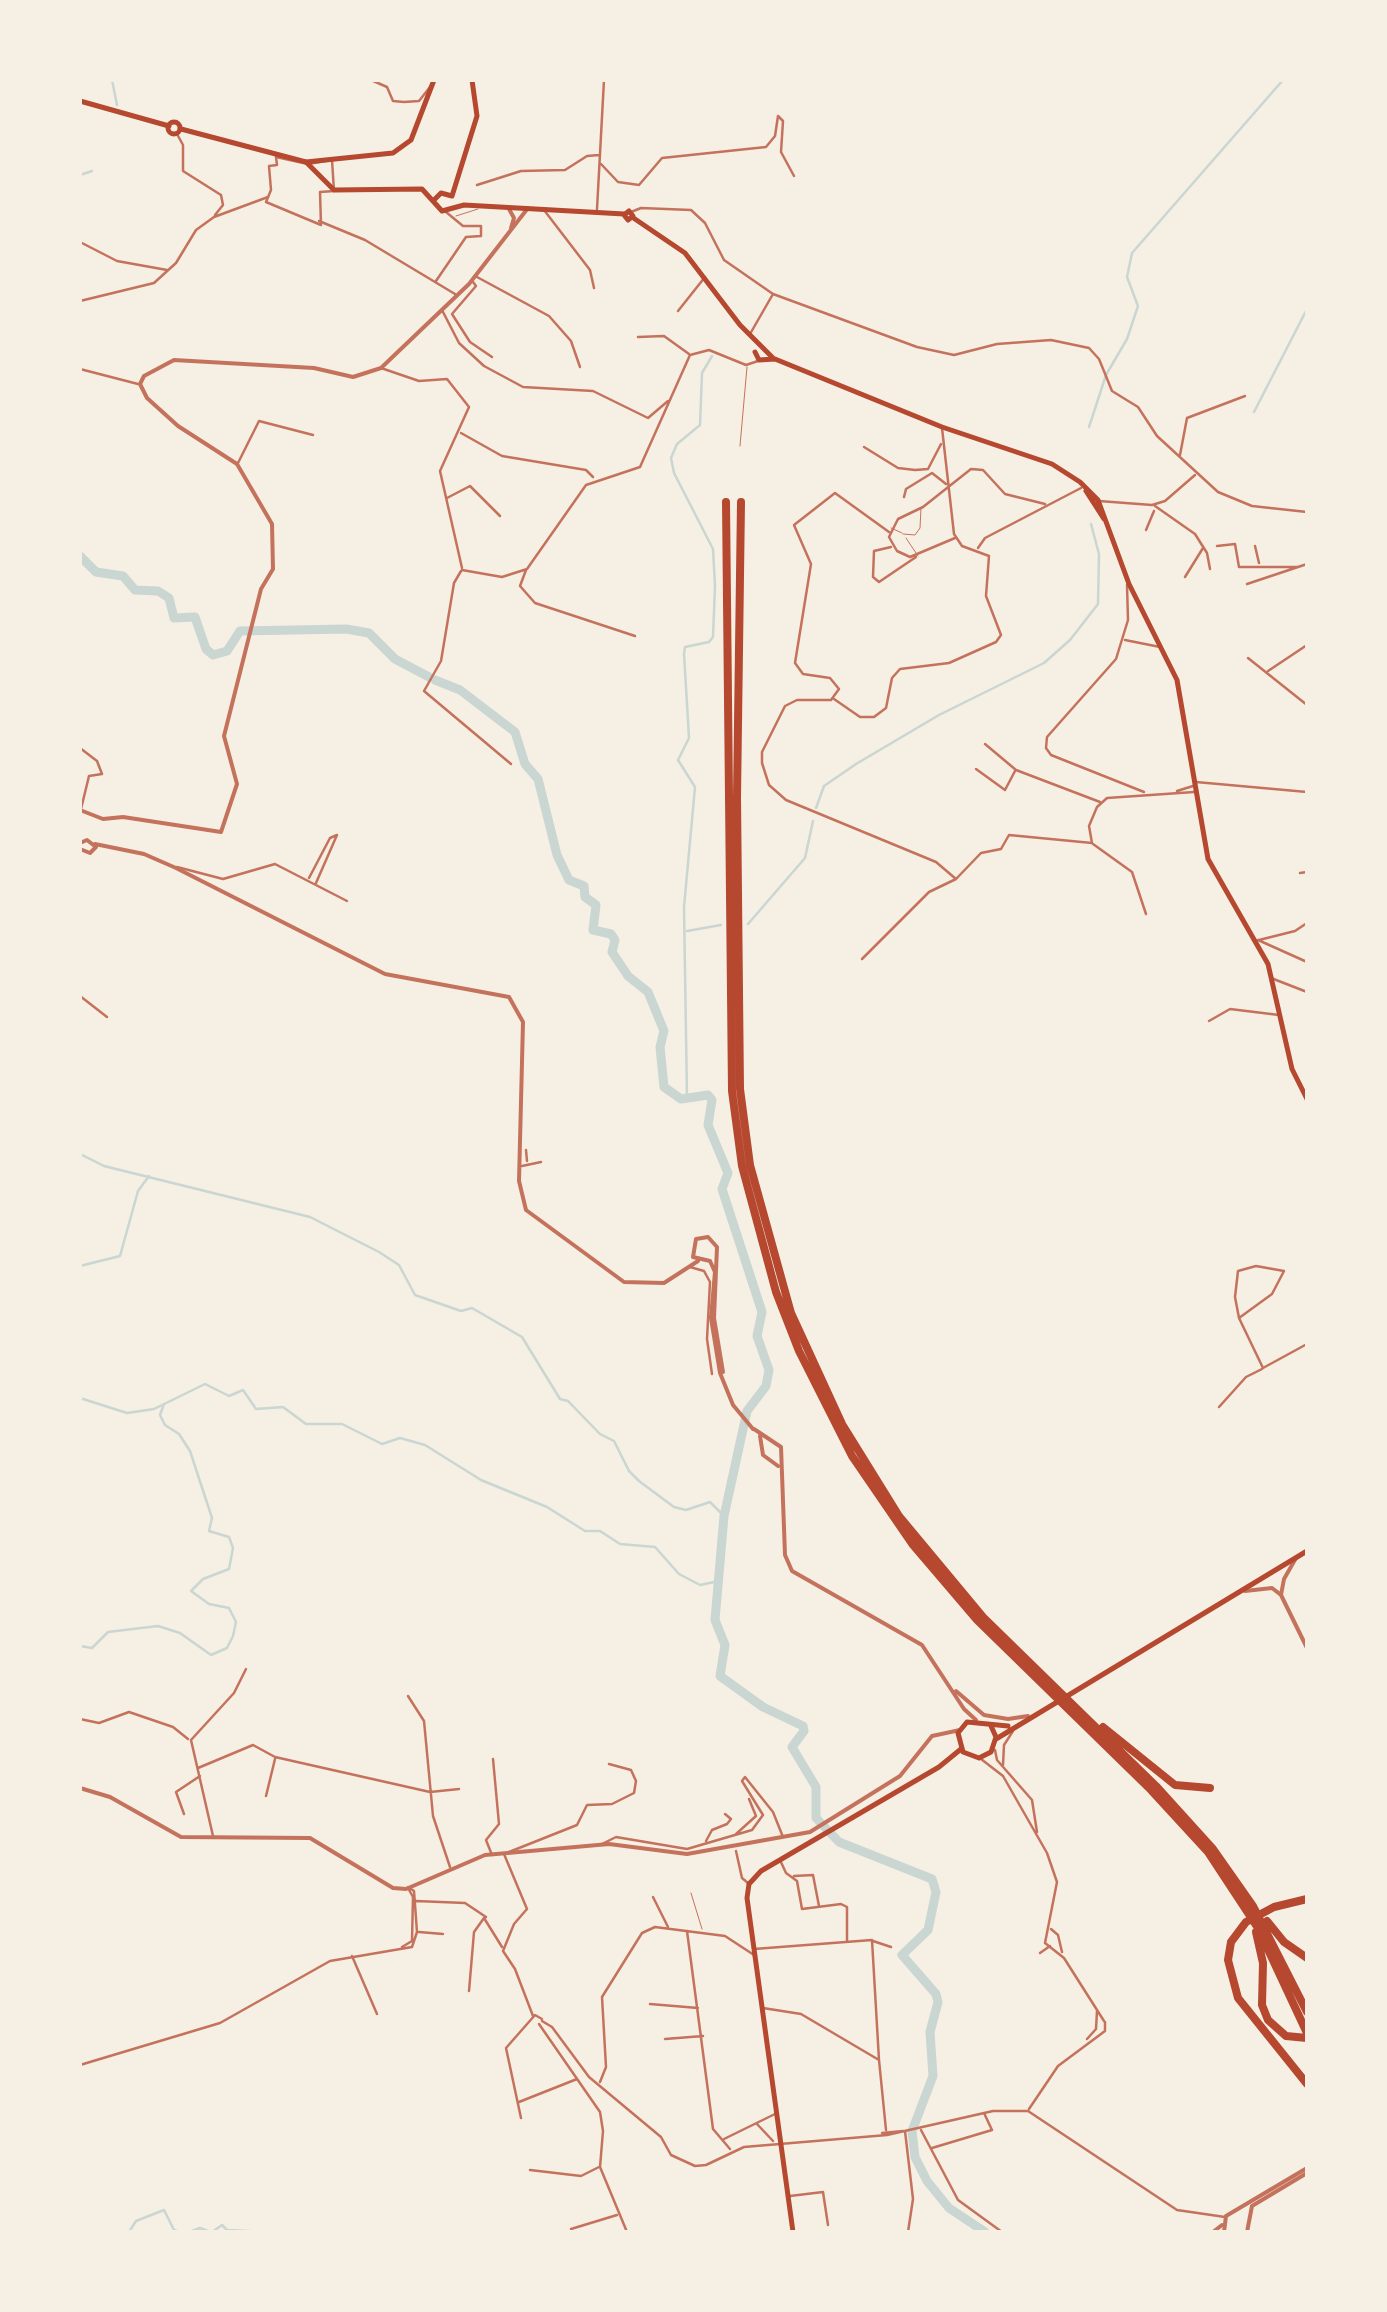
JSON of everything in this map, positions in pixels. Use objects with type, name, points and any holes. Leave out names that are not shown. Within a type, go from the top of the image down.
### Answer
[{"type":"highway","points":[[726,502],[732,1091],[742,1166],[757,1227],[799,1351],[852,1456],[913,1545],[952,1592],[1054,1690]]},
{"type":"highway","points":[[742,502],[737,797],[740,1070],[750,1165],[771,1252],[814,1368],[882,1490],[964,1597],[1154,1788],[1223,1867],[1261,1926],[1304,2011],[1307,2035],[1286,2036],[1268,2020],[1262,2005],[1261,1926]]},
{"type":"highway","points":[[1065,1701],[1175,1785],[1210,1788]]},
{"type":"highway","points":[[1307,1899],[1274,1907],[1246,1922],[1234,1935],[1228,1960],[1238,1998],[1307,2084]]},
{"type":"highway","points":[[1261,1926],[1307,1958]]},
{"type":"main road","points":[[307,163],[334,190],[416,188],[445,211],[476,122],[472,81]]},
{"type":"main road","points":[[80,101],[168,126],[175,122],[179,132],[307,163],[398,152],[410,140],[433,83]]},
{"type":"main road","points":[[316,171],[322,161]]},
{"type":"main road","points":[[434,200],[452,183]]},
{"type":"main road","points":[[442,192],[464,205],[629,214],[671,240],[705,277],[740,325],[762,347],[758,358]]},
{"type":"main road","points":[[751,338],[758,358]]},
{"type":"main road","points":[[758,358],[776,359],[942,427],[1052,464],[1083,485],[1109,526]]},
{"type":"main road","points":[[1090,494],[1103,502],[1129,584],[1183,701],[1208,860],[1257,940],[1271,978],[1292,1069],[1307,1099]]},
{"type":"main road","points":[[964,1752],[979,1758],[1011,1726],[1307,1551]]},
{"type":"main road","points":[[964,1752],[959,1734],[966,1723],[976,1720],[991,1726],[1011,1726]]},
{"type":"main road","points":[[991,1726],[995,1742]]},
{"type":"main road","points":[[794,2232],[747,1898],[750,1884],[826,1829],[964,1752]]},
{"type":"street","points":[[371,80],[387,87],[393,100],[404,102],[420,101],[433,83]]},
{"type":"street","points":[[597,210],[604,80]]},
{"type":"street","points":[[601,164],[618,182],[639,186],[662,158],[698,157],[734,147],[766,147],[774,136],[778,116],[783,120],[781,152],[794,176]]},
{"type":"street","points":[[179,132],[183,171],[221,195],[222,204],[214,216]]},
{"type":"street","points":[[477,185],[520,171],[565,170],[586,156],[601,155]]},
{"type":"street","points":[[307,163],[276,157],[277,166],[269,166],[266,202],[320,225],[320,192],[334,190],[335,166],[332,160],[322,161]]},
{"type":"street","points":[[80,301],[140,289],[168,270],[196,230],[214,216],[268,196]]},
{"type":"street","points":[[500,206],[512,213],[510,231]]},
{"type":"street","points":[[140,384],[149,370],[174,360],[328,370],[353,377],[381,368],[474,278],[528,208]]},
{"type":"street","points":[[544,208],[590,270],[594,288]]},
{"type":"street","points":[[629,214],[683,208],[696,213],[724,260],[772,294],[917,347],[954,355],[1010,343],[1050,340],[1082,345],[1099,358],[1112,391],[1138,408],[1157,436],[1196,474],[1239,503],[1307,512]]},
{"type":"street","points":[[436,282],[466,237],[480,236],[481,226],[463,226],[445,211]]},
{"type":"street","points":[[320,221],[365,240],[457,294]]},
{"type":"street","points":[[80,242],[118,261],[168,270]]},
{"type":"street","points":[[678,311],[705,277]]},
{"type":"street","points":[[474,278],[476,286],[452,314],[470,342],[492,357]]},
{"type":"street","points":[[474,278],[549,316],[571,341],[580,367]]},
{"type":"street","points":[[751,338],[772,294]]},
{"type":"street","points":[[442,309],[458,342],[484,366],[523,386],[593,391],[648,418],[668,401]]},
{"type":"street","points":[[638,337],[664,336],[690,355]]},
{"type":"street","points":[[635,636],[535,603],[520,586],[527,569],[580,491],[595,479],[640,466],[690,355],[709,350],[758,358]]},
{"type":"street","points":[[381,368],[419,381],[449,380],[468,407],[440,471],[462,570],[454,583],[442,661],[424,692],[512,764]]},
{"type":"street","points":[[80,369],[140,384],[147,398],[178,426],[238,464],[266,510],[274,533],[272,569],[253,620],[224,736],[236,784],[220,832],[192,832],[123,817],[104,818],[80,810],[89,776],[102,774],[95,758],[80,748]]},
{"type":"street","points":[[1180,457],[1187,418],[1245,396]]},
{"type":"street","points":[[238,464],[259,422],[313,435]]},
{"type":"street","points":[[942,427],[955,538],[962,546],[977,550],[990,560],[986,596],[999,639],[948,663],[900,669],[892,678],[886,708],[874,716],[860,717],[833,698],[797,700],[785,706],[762,752],[769,785],[786,800],[936,862],[956,879]]},
{"type":"street","points":[[460,432],[502,456],[586,470],[595,479]]},
{"type":"street","points":[[864,447],[898,468],[928,470],[942,442]]},
{"type":"street","points":[[891,530],[966,471],[979,468],[1004,494],[1045,504]]},
{"type":"street","points":[[904,496],[906,489],[932,473],[947,485]]},
{"type":"street","points":[[1146,530],[1155,507],[1196,474]]},
{"type":"street","points":[[977,550],[985,538],[1007,530],[1045,504],[1083,485]]},
{"type":"street","points":[[446,498],[470,486],[500,516]]},
{"type":"street","points":[[833,698],[838,689],[834,680],[803,674],[795,663],[811,564],[794,525],[835,493],[891,530],[893,546],[903,554],[918,556]]},
{"type":"street","points":[[1090,494],[1103,502],[1155,507],[1195,534],[1210,569]]},
{"type":"street","points":[[893,546],[874,551],[873,577],[878,582],[955,538]]},
{"type":"street","points":[[1217,546],[1235,544],[1240,567],[1297,567]]},
{"type":"street","points":[[1255,546],[1259,564]]},
{"type":"street","points":[[1185,577],[1196,553],[1204,548]]},
{"type":"street","points":[[1247,584],[1307,564]]},
{"type":"street","points":[[462,570],[502,576],[527,569]]},
{"type":"street","points":[[1129,584],[1124,588],[1128,620],[1108,671],[1047,737],[1046,748],[1050,755],[1146,793]]},
{"type":"street","points":[[1123,639],[1145,648],[1161,647]]},
{"type":"street","points":[[1266,672],[1307,645]]},
{"type":"street","points":[[1248,658],[1307,705]]},
{"type":"street","points":[[986,744],[1016,770],[1101,803]]},
{"type":"street","points":[[976,769],[1005,790],[1016,770]]},
{"type":"street","points":[[1092,843],[1089,826],[1101,803],[1115,796],[1195,786],[1307,792]]},
{"type":"street","points":[[307,880],[337,835],[315,884]]},
{"type":"street","points":[[862,958],[930,892],[956,879],[981,853],[1004,847],[1008,835],[1092,843],[1132,872],[1146,914]]},
{"type":"street","points":[[80,845],[87,840],[95,847]]},
{"type":"street","points":[[80,845],[144,854],[386,974],[500,993],[514,1001],[523,1022],[521,1196],[534,1220],[618,1280],[664,1282],[716,1255]]},
{"type":"street","points":[[323,851],[330,854]]},
{"type":"street","points":[[176,868],[180,865],[228,879],[275,864],[347,900]]},
{"type":"street","points":[[1300,873],[1307,872]]},
{"type":"street","points":[[1257,940],[1295,931],[1307,923]]},
{"type":"street","points":[[1257,940],[1307,962]]},
{"type":"street","points":[[1271,978],[1307,992]]},
{"type":"street","points":[[80,996],[107,1018]]},
{"type":"street","points":[[1209,1021],[1230,1009],[1280,1015]]},
{"type":"street","points":[[526,1150],[528,1163]]},
{"type":"street","points":[[520,1166],[540,1162]]},
{"type":"street","points":[[690,1266],[694,1242],[704,1237],[715,1243],[714,1318],[722,1376]]},
{"type":"street","points":[[692,1255],[698,1262]]},
{"type":"street","points":[[710,1261],[715,1272],[712,1325],[722,1376],[732,1405],[764,1444],[763,1454],[782,1472]]},
{"type":"street","points":[[690,1266],[704,1271],[710,1282],[706,1340],[712,1374]]},
{"type":"street","points":[[1239,1318],[1272,1294],[1284,1271],[1256,1266],[1238,1272],[1235,1297],[1239,1318],[1263,1368]]},
{"type":"street","points":[[1219,1407],[1246,1377],[1307,1344]]},
{"type":"street","points":[[754,1430],[780,1444],[784,1556],[792,1570],[914,1640],[966,1702],[984,1715],[1008,1719],[1028,1716]]},
{"type":"street","points":[[764,1444],[771,1440]]},
{"type":"street","points":[[771,1460],[780,1455]]},
{"type":"street","points":[[1281,1595],[1284,1578],[1296,1558]]},
{"type":"street","points":[[1268,1574],[1307,1648]]},
{"type":"street","points":[[1241,1592],[1272,1588]]},
{"type":"street","points":[[191,1740],[234,1693],[246,1669]]},
{"type":"street","points":[[944,1675],[964,1709],[976,1720]]},
{"type":"street","points":[[408,1696],[424,1721],[430,1792],[451,1869]]},
{"type":"street","points":[[964,1709],[966,1723]]},
{"type":"street","points":[[80,1719],[98,1723],[130,1712],[173,1726],[191,1740],[213,1838]]},
{"type":"street","points":[[1006,1771],[1004,1745],[1028,1716]]},
{"type":"street","points":[[80,1788],[110,1798],[174,1835],[310,1838],[393,1888],[424,1885],[451,1869],[492,1855],[601,1845],[687,1854],[826,1829],[900,1776],[932,1736],[959,1734]]},
{"type":"street","points":[[995,1742],[1006,1771],[1034,1806],[1038,1834]]},
{"type":"street","points":[[198,1768],[253,1745],[273,1756],[430,1792],[459,1789]]},
{"type":"street","points":[[266,1796],[273,1756]]},
{"type":"street","points":[[492,1855],[486,1840],[499,1824],[493,1758]]},
{"type":"street","points":[[979,1758],[1003,1776],[1038,1834],[1058,1882],[1052,1944],[1107,2028],[1098,2030]]},
{"type":"street","points":[[504,1854],[577,1824],[586,1805],[612,1804],[634,1793],[636,1781],[631,1770],[610,1764]]},
{"type":"street","points":[[184,1814],[176,1792],[200,1776]]},
{"type":"street","points":[[601,1845],[616,1837],[680,1850],[752,1830],[764,1819],[742,1783],[745,1777],[773,1812],[783,1837]]},
{"type":"street","points":[[735,1835],[756,1816],[748,1799]]},
{"type":"street","points":[[1025,1810],[1034,1806]]},
{"type":"street","points":[[706,1842],[706,1834],[728,1824],[731,1819],[726,1814]]},
{"type":"street","points":[[736,1851],[742,1878],[750,1884]]},
{"type":"street","points":[[502,1948],[527,1909],[504,1854]]},
{"type":"street","points":[[780,1860],[792,1876],[802,1909],[847,1907],[847,1941]]},
{"type":"street","points":[[792,1876],[814,1875],[820,1907]]},
{"type":"street","points":[[80,2065],[220,2024],[330,1961],[413,1943],[418,1932],[414,1891],[407,1886]]},
{"type":"street","points":[[407,1886],[412,1896],[413,1943]]},
{"type":"street","points":[[653,1897],[668,1928]]},
{"type":"street","points":[[414,1901],[465,1903],[478,1908],[502,1948],[533,2018],[552,2026],[578,2067],[660,2137],[671,2155],[702,2166],[731,2152],[920,2129],[984,2113],[1028,2111],[1177,2210],[1212,2218],[1234,2213],[1307,2170]]},
{"type":"street","points":[[469,1991],[474,1932],[486,1917]]},
{"type":"street","points":[[600,2083],[606,2067],[602,1997],[642,1932],[668,1928],[702,1932],[724,1936],[754,1952],[872,1940],[891,1947]]},
{"type":"street","points":[[687,1930],[704,2036],[713,2130],[724,2138],[731,2152]]},
{"type":"street","points":[[1051,1931],[1052,1944]]},
{"type":"street","points":[[418,1932],[444,1934]]},
{"type":"street","points":[[872,1940],[886,2130]]},
{"type":"street","points":[[354,1955],[351,1961],[377,2014]]},
{"type":"street","points":[[650,2004],[700,2008]]},
{"type":"street","points":[[762,2008],[801,2014],[879,2060]]},
{"type":"street","points":[[520,2118],[506,2048],[539,2014],[540,2022],[600,2112],[604,2130],[600,2166],[627,2232]]},
{"type":"street","points":[[1028,2111],[1055,2070],[1098,2030],[1101,2022]]},
{"type":"street","points":[[665,2039],[704,2036]]},
{"type":"street","points":[[518,2102],[578,2078]]},
{"type":"street","points":[[724,2138],[777,2112]]},
{"type":"street","points":[[931,2149],[992,2130],[984,2113]]},
{"type":"street","points":[[756,2123],[773,2141]]},
{"type":"street","points":[[920,2129],[958,2200],[1002,2232]]},
{"type":"street","points":[[881,2134],[886,2130],[907,2131]]},
{"type":"street","points":[[907,2131],[913,2199],[908,2232]]},
{"type":"street","points":[[530,2170],[580,2176],[600,2166]]},
{"type":"street","points":[[1246,2232],[1252,2206],[1307,2170]]},
{"type":"street","points":[[788,2196],[822,2192],[828,2225]]},
{"type":"street","points":[[1234,2213],[1248,2222]]},
{"type":"street","points":[[571,2229],[620,2214]]},
{"type":"street","points":[[1213,2232],[1226,2216]]},
{"type":"street","points":[[1212,2218],[1222,2225],[1224,2232]]},
{"type":"lane","points":[[452,217],[486,206]]},
{"type":"lane","points":[[740,446],[743,379],[758,358]]},
{"type":"lane","points":[[891,530],[915,534],[920,528],[921,508]]},
{"type":"lane","points":[[904,534],[918,556]]},
{"type":"lane","points":[[690,1894],[702,1932]]},
{"type":"waterway","points":[[112,80],[117,105]]},
{"type":"waterway","points":[[1089,427],[1106,375],[1127,339],[1138,306],[1127,277],[1132,253],[1283,80]]},
{"type":"waterway","points":[[80,175],[92,171]]},
{"type":"waterway","points":[[1254,412],[1307,309]]},
{"type":"waterway","points":[[687,1098],[684,907],[695,787],[678,760],[689,738],[685,647],[709,642],[713,637],[715,586],[713,549],[674,473],[671,458],[677,444],[700,425],[702,373],[712,356]]},
{"type":"waterway","points":[[816,808],[824,786],[856,764],[939,715],[1044,663],[1070,640],[1098,604],[1099,554],[1091,524]]},
{"type":"waterway","points":[[80,556],[96,572],[123,576],[135,590],[158,591],[169,598],[174,618],[195,617],[206,649],[213,655],[227,651],[240,631],[346,629],[369,633],[395,659],[429,677]]},
{"type":"waterway","points":[[435,680],[460,690],[515,732],[525,764],[538,779],[557,855],[569,880],[584,886],[585,897],[596,905],[593,930],[611,934],[615,940],[612,952],[628,976],[648,992],[664,1031],[660,1047],[664,1087],[681,1099],[708,1095],[712,1100],[708,1125],[728,1173],[722,1189],[762,1312],[757,1336],[769,1370],[766,1386],[747,1411],[724,1516],[715,1620],[725,1645],[720,1676],[763,1707],[803,1726],[804,1731],[792,1747],[816,1787],[816,1818],[839,1842],[932,1879],[936,1892],[928,1930],[902,1955],[936,1994],[938,2002],[930,2032],[933,2076],[912,2131],[915,2157],[927,2181],[949,2208],[985,2232]]},
{"type":"waterway","points":[[748,924],[805,858],[813,821]]},
{"type":"waterway","points":[[687,931],[721,925]]},
{"type":"waterway","points":[[80,1154],[104,1166],[310,1217],[379,1252],[399,1265],[415,1295],[461,1311],[472,1308],[522,1337],[560,1399],[568,1401],[600,1434],[614,1441],[629,1471],[639,1481],[674,1507],[686,1510],[710,1502],[724,1516]]},
{"type":"waterway","points":[[80,1266],[120,1256],[138,1191],[149,1176]]},
{"type":"waterway","points":[[80,1398],[127,1413],[154,1409],[205,1384],[229,1396],[243,1390],[256,1409],[283,1407],[306,1424],[342,1424],[382,1444],[400,1438],[425,1445],[481,1480],[547,1507],[585,1531],[600,1531],[620,1544],[655,1547],[679,1574],[700,1585],[719,1581]]},
{"type":"waterway","points":[[80,1646],[92,1648],[108,1632],[158,1626],[180,1633],[211,1655],[227,1648],[233,1636],[236,1622],[229,1608],[209,1604],[191,1591],[203,1579],[229,1569],[233,1548],[229,1537],[209,1531],[212,1518],[190,1451],[179,1434],[165,1425],[160,1415],[164,1404]]},
{"type":"waterway","points":[[129,2232],[136,2221],[164,2210],[174,2230],[180,2232]]},
{"type":"waterway","points":[[212,2232],[222,2225],[227,2230],[269,2232]]},
{"type":"waterway","points":[[189,2232],[200,2228],[210,2232]]}]
